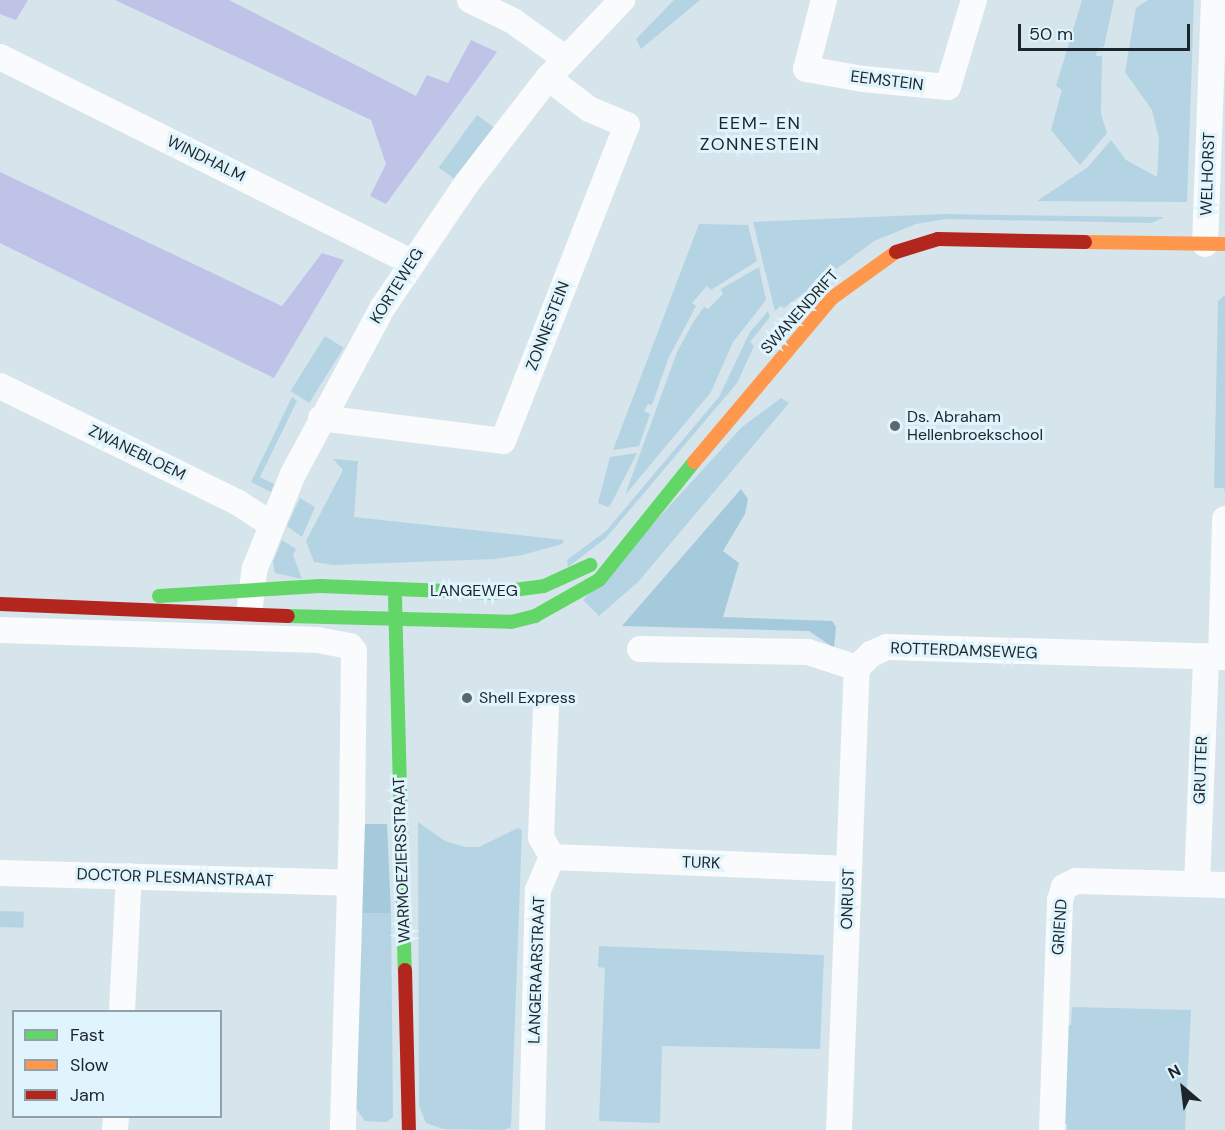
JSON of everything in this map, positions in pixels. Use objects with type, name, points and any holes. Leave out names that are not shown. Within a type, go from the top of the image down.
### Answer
[{"type":"main road","name":"SWANENDRIFT","points":[[643,522],[787,348],[855,276],[908,246],[938,239],[1215,244]]},
{"type":"main road","name":"LANGEWEG","points":[[122,607],[161,596],[252,588],[491,593],[544,586],[603,558],[643,522]]},
{"type":"main road","name":"LANGEWEG","points":[[0,604],[122,607],[161,613],[511,622],[535,616],[599,580],[643,522]]},
{"type":"main road","name":"WARMOEZIERSSTRAAT","points":[[395,590],[409,1130]]},
{"type":"street","points":[[470,0],[513,21],[566,59]]},
{"type":"street","name":"KORTEWEG","points":[[249,616],[255,568],[321,418],[412,262],[548,78],[622,0]]},
{"type":"street","name":"EEMSTEIN","points":[[824,0],[806,69],[863,80],[948,87],[974,0]]},
{"type":"street","name":"WELHORST","points":[[1214,0],[1219,33],[1215,244]]},
{"type":"street","name":"WINDHALM","points":[[0,57],[412,262]]},
{"type":"street","name":"ZONNESTEIN","points":[[321,418],[503,441],[627,124],[590,109],[548,78]]},
{"type":"street","name":"ZWANEBLOEM","points":[[0,386],[237,502],[272,525]]},
{"type":"street","name":"GRUTTER","points":[[1197,884],[1217,657],[1225,519]]},
{"type":"street","points":[[0,630],[344,642],[354,651],[343,1130]]},
{"type":"street","name":"ROTTERDAMSEWEG","points":[[856,668],[871,654],[887,647],[1217,657]]},
{"type":"street","points":[[640,649],[808,652],[856,668]]},
{"type":"street","name":"ONRUST","points":[[839,1130],[856,668]]},
{"type":"street","points":[[546,707],[541,837],[552,857]]},
{"type":"street","name":"TURK","points":[[552,857],[849,869]]},
{"type":"street","name":"LANGERAARSTRAAT","points":[[532,1130],[538,890],[552,857]]},
{"type":"street","name":"DOCTOR PLESMANSTRAAT","points":[[0,873],[350,883]]},
{"type":"street","points":[[122,1010],[129,876]]},
{"type":"street","name":"GRIEND","points":[[1052,1130],[1060,900],[1064,887],[1077,881],[1225,885]]},
{"type":"shaded area","points":[[0,0],[28,0],[16,20],[0,14]]},
{"type":"shaded area","points":[[115,0],[229,0],[416,96],[427,75],[448,83],[471,40],[497,52],[386,204],[370,196],[386,164],[371,120]]},
{"type":"shaded area","points":[[674,0],[700,0],[641,49],[636,39]]},
{"type":"shaded area","points":[[1082,0],[1114,0],[1104,47],[1097,49],[1096,56],[1102,56],[1101,114],[1107,133],[1080,165],[1051,130],[1062,90],[1056,86]]},
{"type":"shaded area","points":[[1148,0],[1194,0],[1187,202],[1037,201],[1088,167],[1111,140],[1126,160],[1157,177],[1159,138],[1152,110],[1125,72],[1136,8]]},
{"type":"shaded area","points":[[477,115],[495,128],[457,181],[439,168]]},
{"type":"shaded area","points":[[0,172],[282,306],[322,253],[344,260],[274,378],[0,243]]},
{"type":"shaded area","points":[[944,214],[1164,217],[1152,223],[946,219],[916,224],[874,241],[784,308],[780,306],[775,311],[753,222]]},
{"type":"shaded area","points":[[699,224],[748,225],[757,261],[711,290],[707,286],[692,303],[696,306],[668,359],[652,405],[648,404],[644,411],[650,414],[639,446],[613,450]]},
{"type":"shaded area","points":[[759,267],[766,300],[733,342],[711,392],[625,495],[677,352],[694,321],[704,307],[708,309],[723,294],[721,289]]},
{"type":"shaded area","points":[[1225,295],[1225,493],[1224,488],[1214,488],[1218,301]]},
{"type":"shaded area","points":[[768,311],[770,317],[750,342],[754,346],[737,383],[606,538],[568,567],[567,560],[606,531],[719,397],[750,332]]},
{"type":"shaded area","points":[[325,336],[344,348],[309,403],[291,391]]},
{"type":"shaded area","points":[[292,397],[297,401],[260,477],[274,484],[271,492],[251,482]]},
{"type":"shaded area","points":[[781,398],[789,403],[638,582],[599,616],[583,600],[742,427]]},
{"type":"shaded area","points":[[637,453],[611,504],[608,507],[598,503],[610,457]]},
{"type":"shaded area","points":[[333,459],[358,461],[354,517],[564,540],[562,544],[522,555],[495,559],[333,565],[314,562],[306,541],[343,470]]},
{"type":"shaded area","points":[[741,489],[748,499],[745,514],[723,551],[739,563],[723,617],[832,621],[836,627],[834,648],[809,631],[622,626]]},
{"type":"shaded area","points":[[300,498],[315,507],[302,537],[287,526]]},
{"type":"shaded area","points":[[282,540],[296,549],[293,555],[302,579],[275,573],[273,562]]},
{"type":"shaded area","points":[[418,822],[445,841],[465,847],[479,847],[518,828],[522,830],[511,1127],[503,1130],[443,1129],[426,1123],[419,1106]]},
{"type":"shaded area","points":[[362,824],[387,824],[391,913],[360,913]]},
{"type":"shaded area","points":[[0,911],[24,912],[23,928],[0,927]]},
{"type":"shaded area","points":[[360,913],[391,913],[393,1117],[387,1122],[365,1121],[355,1107]]},
{"type":"shaded area","points":[[599,946],[824,955],[820,1049],[662,1046],[660,1123],[599,1121],[605,968],[598,967]]},
{"type":"shaded area","points":[[1072,1007],[1191,1010],[1185,1130],[1067,1130],[1067,1124],[1058,1124],[1057,1025],[1071,1025]]},
{"type":"traffic: fast","points":[[288,616],[511,622],[535,616],[599,580],[694,462]]},
{"type":"traffic: fast","points":[[159,596],[320,586],[491,593],[544,586],[590,565]]},
{"type":"traffic: fast","points":[[395,598],[405,970]]},
{"type":"traffic: slow","points":[[1085,242],[1225,244]]},
{"type":"traffic: slow","points":[[694,462],[832,298],[896,252]]},
{"type":"traffic: jam","points":[[896,252],[938,239],[1085,242]]},
{"type":"traffic: jam","points":[[0,604],[288,616]]},
{"type":"traffic: jam","points":[[405,970],[409,1130]]},
{"type":"place","name":"Ds. Abraham Hellenbroekschool","points":[[895,426]]},
{"type":"place","name":"Shell Express","points":[[467,698]]},
{"type":"district","name":"EEM- EN ZONNESTEIN","points":[[760,134]]}]
